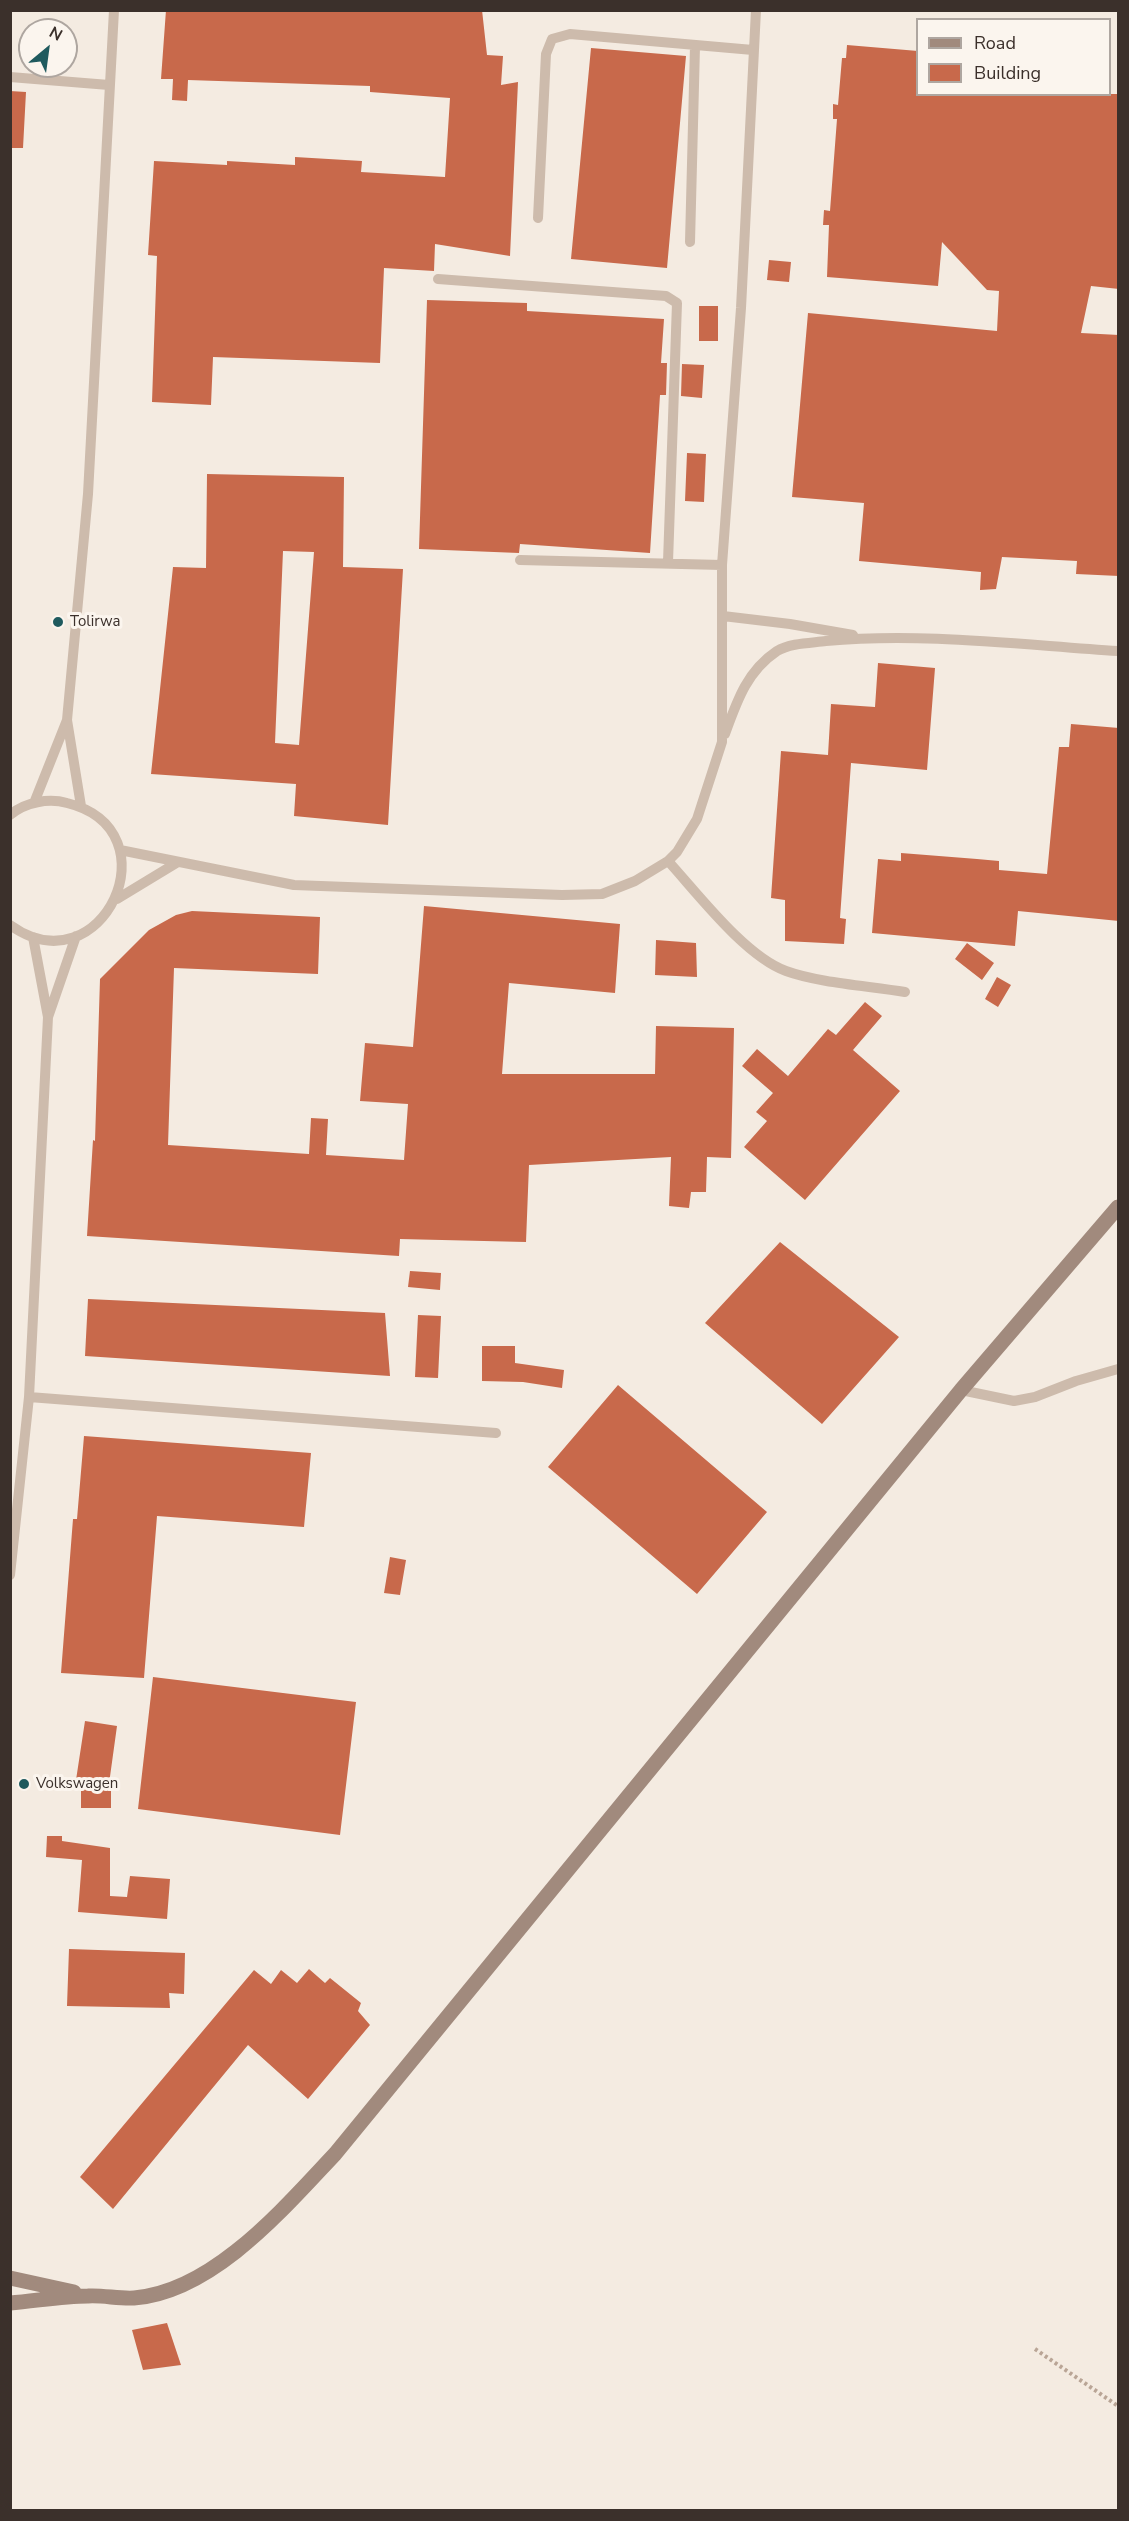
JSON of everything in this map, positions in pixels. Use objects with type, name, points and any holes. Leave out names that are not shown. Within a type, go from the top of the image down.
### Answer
[{"type":"main road","points":[[10,2303],[88,2296],[135,2298],[165,2290],[212,2271],[283,2209],[335,2154],[962,1390],[1119,1207]]},
{"type":"main road","points":[[10,2278],[88,2296]]},
{"type":"lane","points":[[81,806],[68,720],[88,494],[114,10]]},
{"type":"lane","points":[[722,742],[722,565],[741,308],[756,10]]},
{"type":"lane","points":[[538,218],[546,54],[552,39],[570,33],[753,50]]},
{"type":"lane","points":[[690,242],[695,46]]},
{"type":"lane","points":[[10,77],[109,85]]},
{"type":"lane","points":[[438,279],[666,296],[677,303],[668,562]]},
{"type":"lane","points":[[520,560],[722,565]]},
{"type":"lane","points":[[723,616],[790,624],[866,638],[1119,651]]},
{"type":"lane","points":[[120,850],[294,885],[562,895],[602,894],[635,881],[668,861],[677,852],[697,819],[743,686],[760,664],[780,649],[807,643],[866,638]]},
{"type":"lane","points":[[34,803],[68,720]]},
{"type":"lane","points":[[10,815],[34,803],[58,801],[81,806],[98,817],[111,832],[120,850],[123,875],[117,899],[107,915],[93,927],[76,936],[55,940],[33,937],[10,925]]},
{"type":"lane","points":[[668,861],[727,926],[764,959],[786,971],[905,992]]},
{"type":"lane","points":[[117,899],[178,862]]},
{"type":"lane","points":[[48,1017],[76,936]]},
{"type":"lane","points":[[10,1575],[29,1397],[48,1017],[33,937]]},
{"type":"lane","points":[[962,1390],[1014,1401],[1035,1397],[1076,1381],[1119,1369]]},
{"type":"lane","points":[[29,1397],[496,1433]]},
{"type":"path","points":[[1035,2349],[1119,2406]]},
{"type":"building","points":[[166,10],[482,10],[487,55],[503,56],[501,85],[518,82],[510,256],[435,244],[434,271],[384,268],[380,363],[213,357],[211,405],[152,402],[157,256],[148,255],[154,161],[227,165],[227,161],[295,165],[295,157],[362,161],[361,172],[445,177],[450,98],[370,92],[370,86],[188,80],[187,101],[172,100],[173,79],[161,79]]},
{"type":"building","points":[[847,45],[916,51],[916,96],[1111,96],[1111,94],[1119,94],[1119,289],[1091,286],[1081,333],[1119,335],[1119,576],[1076,574],[1077,561],[1002,557],[996,589],[980,590],[981,572],[859,561],[864,503],[792,497],[808,313],[997,331],[999,291],[987,290],[942,242],[938,286],[827,277],[829,225],[823,225],[824,210],[830,211],[837,119],[833,119],[833,104],[838,105],[842,58],[846,58]]},
{"type":"building","points":[[591,48],[686,56],[667,268],[571,259]]},
{"type":"building","points":[[10,91],[26,92],[23,148],[10,148]]},
{"type":"building","points":[[769,260],[791,262],[789,282],[767,280]]},
{"type":"building","points":[[427,300],[527,303],[527,311],[664,319],[661,363],[667,363],[666,395],[660,395],[650,553],[520,544],[519,553],[419,549]]},
{"type":"building","points":[[699,306],[718,306],[718,341],[699,341]]},
{"type":"building","points":[[682,364],[704,365],[702,398],[681,396]]},
{"type":"building","points":[[687,453],[706,454],[704,502],[685,501]]},
{"type":"building","points":[[207,474],[344,477],[343,567],[403,569],[388,825],[294,816],[296,784],[151,774],[173,567],[206,568]],"holes":[[[283,551],[314,552],[299,745],[275,743]]]},
{"type":"building","points":[[878,663],[935,668],[927,770],[851,763],[840,918],[846,919],[844,944],[785,941],[785,900],[771,898],[781,751],[828,755],[831,704],[875,707]]},
{"type":"building","points":[[1071,724],[1119,728],[1119,921],[1018,911],[1015,946],[872,933],[878,859],[901,861],[901,853],[977,859],[999,861],[999,870],[1047,874],[1059,747],[1069,747]]},
{"type":"building","points":[[424,906],[620,924],[615,993],[509,983],[502,1074],[655,1074],[656,1026],[734,1028],[731,1158],[707,1157],[706,1192],[691,1192],[689,1208],[669,1206],[671,1157],[529,1165],[526,1242],[400,1239],[399,1256],[87,1236],[93,1140],[95,1141],[100,979],[149,930],[176,915],[192,911],[320,917],[318,974],[174,968],[168,1145],[309,1154],[311,1118],[328,1119],[326,1155],[404,1160],[408,1104],[360,1101],[365,1043],[413,1047]]},
{"type":"building","points":[[656,940],[696,943],[697,977],[655,975]]},
{"type":"building","points":[[967,943],[994,963],[982,980],[955,959]]},
{"type":"building","points":[[997,977],[1011,985],[998,1007],[985,999]]},
{"type":"building","points":[[865,1002],[882,1016],[853,1050],[900,1091],[805,1200],[744,1147],[767,1121],[756,1112],[773,1093],[742,1066],[757,1049],[788,1076],[828,1029],[836,1035]]},
{"type":"building","points":[[780,1242],[899,1337],[822,1424],[705,1323]]},
{"type":"building","points":[[410,1271],[441,1273],[440,1290],[408,1287]]},
{"type":"building","points":[[88,1299],[385,1313],[390,1376],[85,1356]]},
{"type":"building","points":[[418,1315],[441,1316],[438,1378],[415,1377]]},
{"type":"building","points":[[482,1346],[515,1346],[515,1363],[564,1370],[562,1388],[523,1382],[482,1381]]},
{"type":"building","points":[[618,1385],[767,1512],[697,1594],[548,1467]]},
{"type":"building","points":[[84,1436],[311,1453],[304,1527],[157,1516],[144,1678],[61,1673],[73,1519],[77,1519]]},
{"type":"building","points":[[390,1557],[406,1560],[400,1595],[384,1593]]},
{"type":"building","points":[[153,1677],[356,1702],[340,1835],[138,1809]]},
{"type":"building","points":[[85,1721],[117,1726],[108,1791],[111,1791],[111,1808],[81,1808],[81,1781],[76,1780]]},
{"type":"building","points":[[47,1836],[62,1836],[62,1841],[110,1848],[110,1896],[127,1897],[130,1876],[170,1879],[167,1919],[78,1912],[82,1860],[46,1857]]},
{"type":"building","points":[[69,1949],[185,1953],[184,1994],[169,1993],[170,2008],[67,2006]]},
{"type":"building","points":[[309,1969],[325,1983],[330,1978],[361,2003],[358,2011],[370,2025],[308,2099],[248,2045],[113,2209],[80,2177],[254,1970],[271,1984],[281,1970],[297,1983]]},
{"type":"building","points":[[167,2323],[181,2365],[143,2370],[132,2330]]},
{"type":"place","name":"Tolirwa","points":[[58,622]]},
{"type":"place","name":"Volkswagen","points":[[24,1784]]}]
